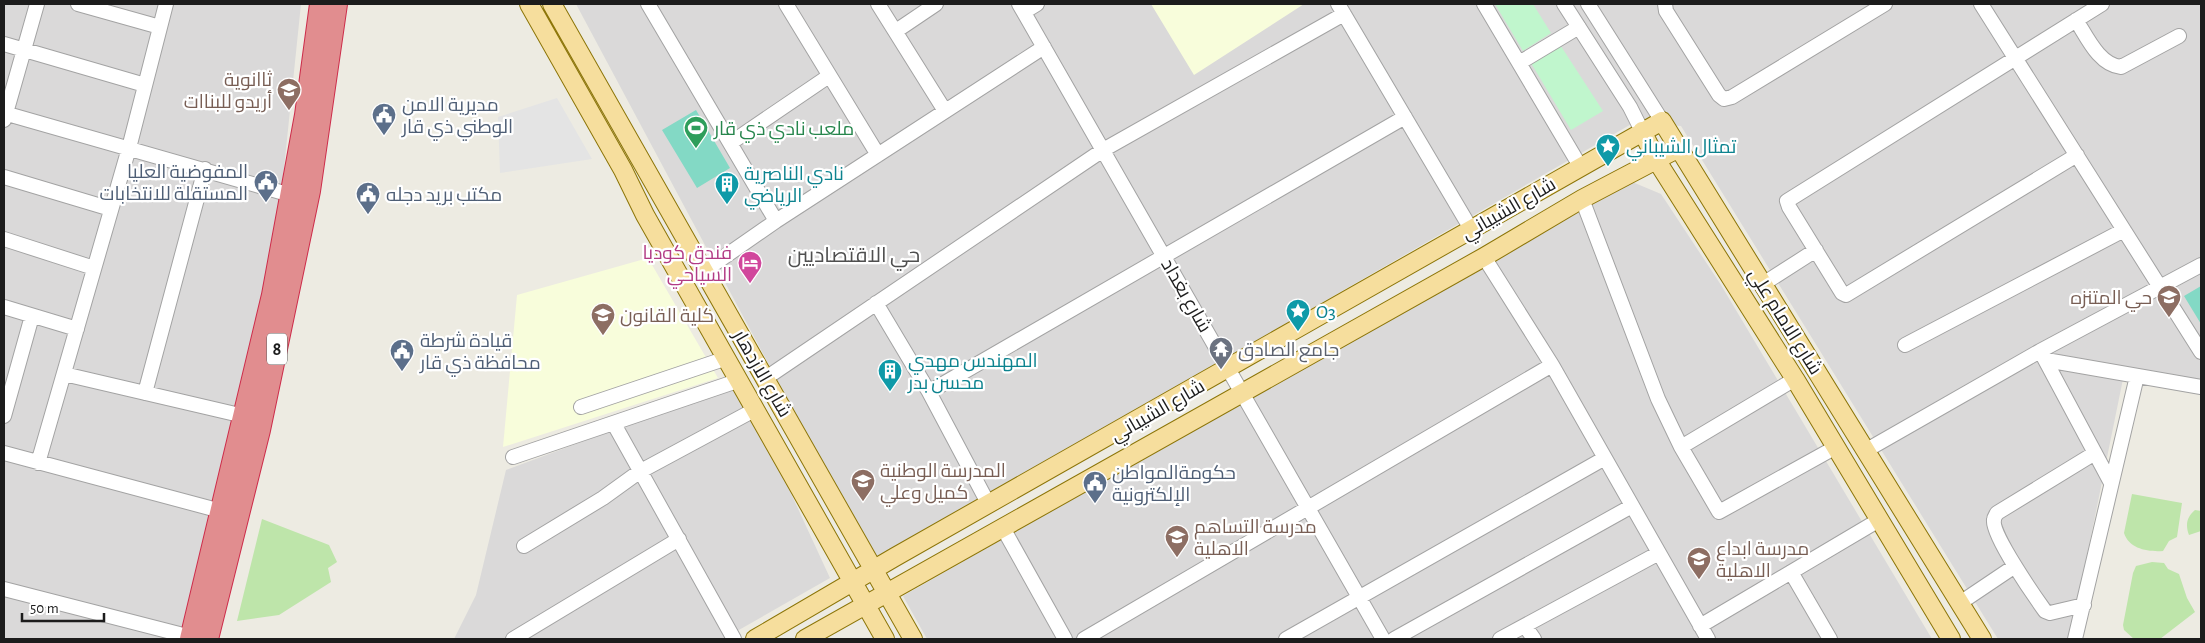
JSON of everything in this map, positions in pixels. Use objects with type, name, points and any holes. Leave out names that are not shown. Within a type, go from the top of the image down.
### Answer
[{"type":"highway","name":"8","points":[[196,638],[221,511],[252,414],[272,294],[292,195],[320,4]]},
{"type":"highway","name":"8","points":[[196,638],[310,191],[337,4]]},
{"type":"main road","name":"شارع الازدهار","points":[[529,4],[623,170],[645,215],[885,639]]},
{"type":"main road","name":"شارع الازدهار","points":[[552,4],[913,639]]},
{"type":"main road","name":"شارع الشيباني","points":[[756,639],[1580,166],[1662,121]]},
{"type":"main road","name":"شارع الامام علي","points":[[1662,121],[1982,639]]},
{"type":"main road","name":"شارع الامام علي","points":[[1642,131],[1657,161],[1795,379],[1951,639]]},
{"type":"main road","name":"شارع الشيباني","points":[[805,639],[1484,257],[1582,199],[1679,148]]},
{"type":"main road","points":[[623,170],[641,160]]},
{"type":"street","points":[[36,4],[4,115],[205,169],[292,195]]},
{"type":"street","points":[[78,4],[160,27]]},
{"type":"street","points":[[38,463],[129,148],[166,4]]},
{"type":"street","points":[[648,4],[732,142],[776,220]]},
{"type":"street","points":[[786,4],[878,155]]},
{"type":"street","points":[[878,4],[945,111]]},
{"type":"street","points":[[896,31],[936,4]]},
{"type":"street","points":[[1022,8],[1038,4]]},
{"type":"street","points":[[1484,4],[1580,166]]},
{"type":"street","name":"شارع الامام علي","points":[[1564,4],[1630,107],[1642,131]]},
{"type":"street","name":"شارع الامام علي","points":[[1588,4],[1662,121]]},
{"type":"street","points":[[1665,4],[1666,11],[1720,95],[1724,98],[1732,97],[1885,4]]},
{"type":"street","points":[[1982,4],[2201,352]]},
{"type":"street","points":[[2077,155],[1846,295],[1842,293],[1789,207],[1788,201],[1791,197],[2102,4]]},
{"type":"street","name":"شارع بغداد","points":[[1022,8],[1383,639]]},
{"type":"street","points":[[766,378],[1103,150],[1341,9],[1471,229]]},
{"type":"street","points":[[2076,20],[2103,60],[2112,66],[2121,67],[2179,36]]},
{"type":"street","points":[[1519,62],[1579,27]]},
{"type":"street","points":[[4,44],[145,86]]},
{"type":"street","points":[[704,271],[776,220],[1044,47]]},
{"type":"street","points":[[732,142],[829,76]]},
{"type":"street","points":[[929,392],[1405,117]]},
{"type":"street","points":[[145,393],[205,169]]},
{"type":"street","points":[[4,177],[111,209]]},
{"type":"street","points":[[1582,199],[1651,380],[1682,447],[1719,512],[1836,447]]},
{"type":"street","points":[[1905,345],[2124,230]]},
{"type":"street","points":[[4,239],[94,268]]},
{"type":"street","points":[[1763,284],[1816,250]]},
{"type":"street","points":[[1484,257],[1552,365],[1708,639]]},
{"type":"street","points":[[1865,451],[2043,356],[2160,286],[2201,265]]},
{"type":"street","points":[[876,303],[929,392],[989,505]]},
{"type":"street","points":[[4,307],[77,329]]},
{"type":"street","points":[[4,416],[32,316]]},
{"type":"street","points":[[2043,356],[2137,376],[2201,387]]},
{"type":"street","points":[[2043,356],[2111,483]]},
{"type":"street","points":[[581,407],[727,358]]},
{"type":"street","points":[[1084,639],[1552,365]]},
{"type":"street","points":[[64,374],[145,393],[252,414]]},
{"type":"street","points":[[2076,639],[2137,376]]},
{"type":"street","points":[[1682,447],[1795,379]]},
{"type":"street","points":[[513,457],[740,380]]},
{"type":"street","points":[[524,546],[603,498],[640,472],[756,409]]},
{"type":"street","points":[[614,424],[734,639]]},
{"type":"street","points":[[2084,605],[2050,613],[2045,611],[2015,566],[1995,530],[1993,521],[1997,513],[2095,453]]},
{"type":"street","points":[[4,454],[221,511]]},
{"type":"street","points":[[1286,639],[1605,458]]},
{"type":"street","points":[[1394,639],[1632,506]]},
{"type":"street","points":[[1700,626],[1880,520]]},
{"type":"street","points":[[1003,528],[1066,639]]},
{"type":"street","points":[[513,639],[679,539]]},
{"type":"street","points":[[1500,639],[1659,553]]},
{"type":"street","points":[[1960,603],[2015,566]]},
{"type":"street","points":[[1791,572],[1830,639]]},
{"type":"street","points":[[4,589],[196,638]]},
{"type":"street","points":[[1526,626],[1534,639]]},
{"type":"shaded area","points":[[4,4],[301,4],[275,255],[185,639],[4,639]]},
{"type":"shaded area","points":[[576,4],[2201,4],[2201,394],[2123,379],[2070,639],[1998,639],[1681,126],[1635,122],[874,561]]},
{"type":"shaded area","points":[[1151,4],[1304,4],[1194,75]]},
{"type":"shaded area","points":[[1495,4],[1533,4],[1551,33],[1523,51]]},
{"type":"shaded area","points":[[1557,40],[1603,111],[1571,130],[1528,58]]},
{"type":"shaded area","points":[[557,98],[592,159],[500,173],[498,117]]},
{"type":"shaded area","name":"ملعب نادي ذي قار","points":[[696,110],[730,168],[697,188],[662,130]]},
{"type":"shaded area","points":[[1630,181],[1661,194],[1721,285],[1932,639],[927,639],[903,596]]},
{"type":"shaded area","name":"كلية القانون","points":[[648,258],[718,378],[503,447],[517,295]]},
{"type":"shaded area","points":[[2201,286],[2201,324],[2184,296]]},
{"type":"shaded area","points":[[740,383],[830,578],[723,639],[454,639],[476,595],[506,470]]},
{"type":"green space","points":[[2132,494],[2182,503],[2177,537],[2169,541],[2163,551],[2151,551],[2140,548],[2130,543],[2126,538],[2124,533]]},
{"type":"green space","points":[[2195,510],[2201,511],[2201,531],[2189,535],[2188,521],[2190,515]]},
{"type":"green space","points":[[262,519],[329,545],[337,562],[328,568],[331,582],[279,615],[237,621]]},
{"type":"green space","points":[[2152,562],[2164,563],[2168,569],[2179,574],[2187,598],[2195,612],[2160,639],[2134,639],[2124,630],[2123,625],[2133,573],[2136,566]]},
{"type":"place","name":"ثاانوية أريدو للبناات","points":[[289,111]]},
{"type":"place","name":"مديرية الامن الوطني ذي قار","points":[[384,136]]},
{"type":"place","name":"ملعب نادي ذي قار","points":[[696,149]]},
{"type":"place","name":"تمثال الشيباني","points":[[1608,167]]},
{"type":"place","name":"المفوضية العليا المستقلة للانتخابات","points":[[266,203]]},
{"type":"place","name":"نادي الناصرية الرياضي","points":[[727,205]]},
{"type":"place","name":"مكتب بريد دجله","points":[[368,215]]},
{"type":"place","name":"فندق كوديا السياحي","points":[[750,284]]},
{"type":"place","name":"حي المتنزه","points":[[2169,318]]},
{"type":"place","name":"O3","points":[[1298,332]]},
{"type":"place","name":"كلية القانون","points":[[603,336]]},
{"type":"place","name":"جامع الصادق","points":[[1221,370]]},
{"type":"place","name":"قيادة شرطة محافظة ذي قار","points":[[402,372]]},
{"type":"place","name":"المهندس مهدي محسن بدر","points":[[890,392]]},
{"type":"place","name":"المدرسة الوطنية كميل وعلي","points":[[863,502]]},
{"type":"place","name":"حكومةالمواطن الإلكترونية","points":[[1095,504]]},
{"type":"place","name":"مدرسة التساهم الاهلية","points":[[1177,558]]},
{"type":"place","name":"مدرسة ابداع الاهلية","points":[[1699,580]]},
{"type":"district","name":"حي الاقتصاديين","points":[[854,255]]}]
